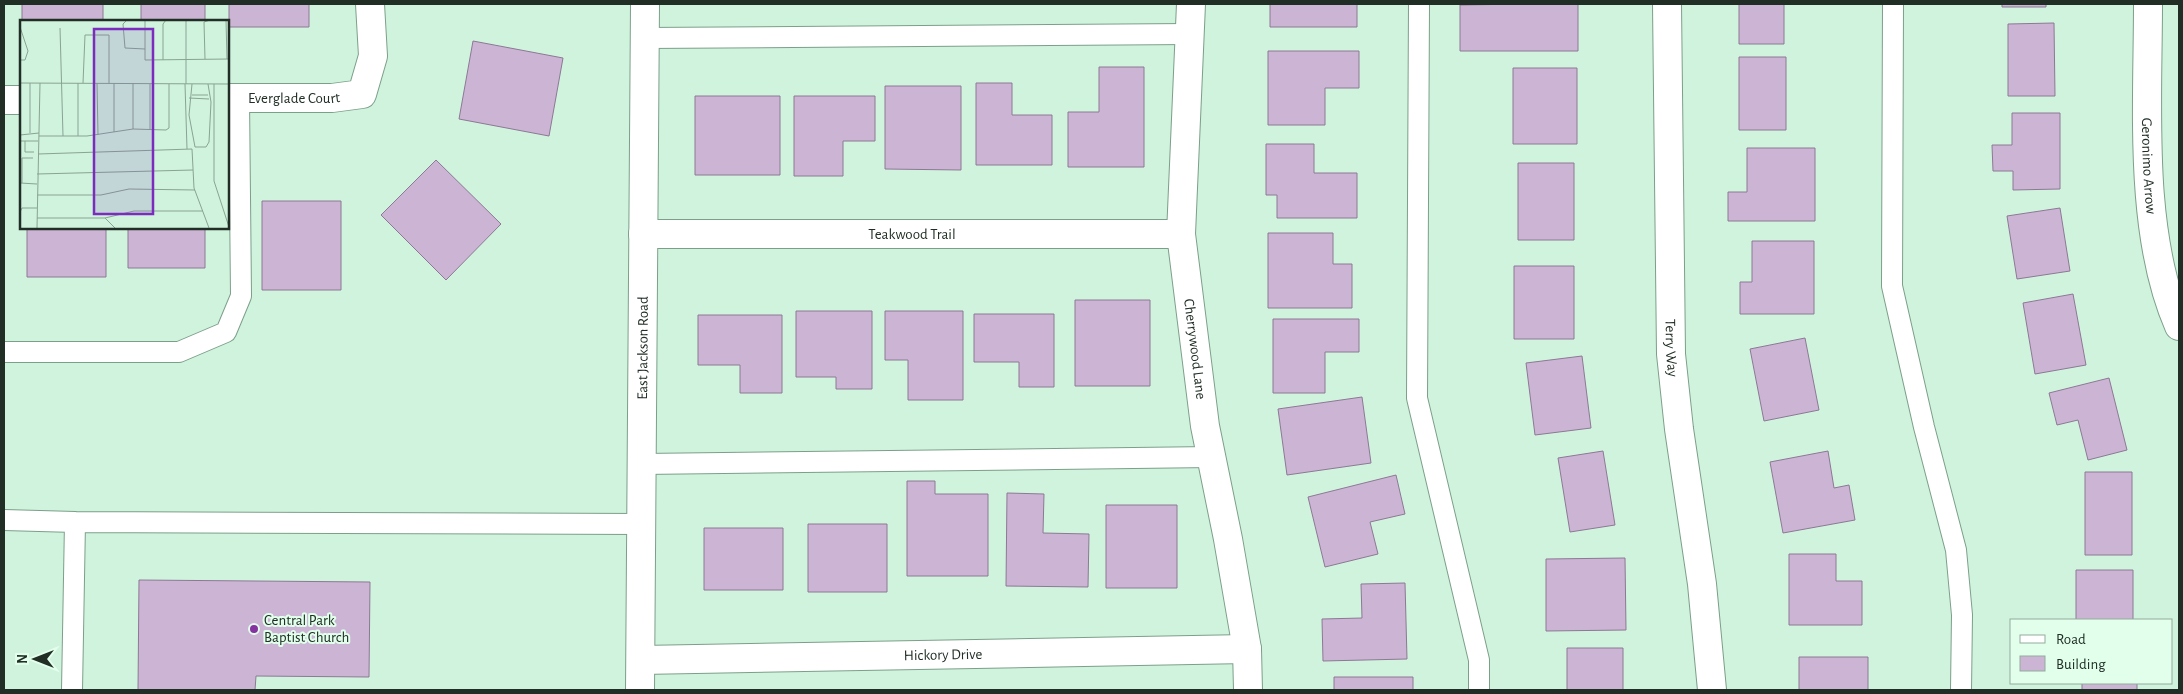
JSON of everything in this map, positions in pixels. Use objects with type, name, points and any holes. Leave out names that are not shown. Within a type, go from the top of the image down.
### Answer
[{"type":"street","name":"Everglade Court","points":[[233,98],[332,98],[362,94],[372,56],[370,4]]},
{"type":"street","name":"East Jackson Road","points":[[640,690],[645,4]]},
{"type":"street","name":"Cherrywood Lane","points":[[1191,4],[1181,234],[1206,426],[1247,649],[1248,690]]},
{"type":"street","name":"Terry Way","points":[[1667,4],[1671,354],[1679,429],[1702,584],[1712,690]]},
{"type":"street","name":"Geronimo Arrow","points":[[2148,4],[2148,154],[2152,221],[2170,304],[2179,326]]},
{"type":"street","points":[[4,100],[20,100]]},
{"type":"street","name":"Teakwood Trail","points":[[643,234],[1181,234]]},
{"type":"street","name":"Hickory Drive","points":[[641,660],[1247,649]]},
{"type":"lane","points":[[1419,4],[1417,398],[1479,660],[1479,690]]},
{"type":"lane","points":[[1893,4],[1892,286],[1924,427],[1956,550],[1962,615],[1961,690]]},
{"type":"lane","points":[[644,38],[1190,34]]},
{"type":"lane","points":[[4,352],[179,352],[226,332],[241,296],[233,98]]},
{"type":"lane","points":[[642,464],[1212,457]]},
{"type":"lane","points":[[4,520],[75,522],[642,524]]},
{"type":"lane","points":[[72,690],[75,522]]},
{"type":"building","points":[[22,4],[103,4],[103,20],[22,20]]},
{"type":"building","points":[[141,4],[205,4],[205,20],[141,20]]},
{"type":"building","points":[[229,4],[309,4],[309,27],[229,27]]},
{"type":"building","points":[[1270,4],[1357,4],[1357,27],[1270,27]]},
{"type":"building","points":[[1578,4],[1578,51],[1460,51],[1460,5]]},
{"type":"building","points":[[1739,4],[1784,4],[1784,44],[1739,44]]},
{"type":"building","points":[[2002,4],[2046,4],[2046,7],[2002,7]]},
{"type":"building","points":[[2054,23],[2055,96],[2008,96],[2008,24]]},
{"type":"building","points":[[473,41],[563,58],[549,136],[459,119]]},
{"type":"building","points":[[1268,51],[1359,51],[1359,88],[1325,88],[1325,125],[1268,125]]},
{"type":"building","points":[[1739,57],[1786,57],[1786,130],[1739,130]]},
{"type":"building","points":[[1099,67],[1144,67],[1144,167],[1068,167],[1068,112],[1099,112]]},
{"type":"building","points":[[1513,68],[1577,68],[1577,144],[1513,144]]},
{"type":"building","points":[[976,83],[1012,83],[1012,115],[1052,115],[1052,165],[976,165]]},
{"type":"building","points":[[885,86],[961,86],[961,170],[885,169]]},
{"type":"building","points":[[695,96],[780,96],[780,175],[695,175]]},
{"type":"building","points":[[794,96],[875,96],[875,141],[843,141],[843,176],[794,176]]},
{"type":"building","points":[[2012,113],[2060,113],[2060,189],[2013,190],[2013,171],[1993,171],[1992,145],[2012,145]]},
{"type":"building","points":[[1266,144],[1314,144],[1314,173],[1357,173],[1357,218],[1277,218],[1277,195],[1266,195]]},
{"type":"building","points":[[1747,148],[1815,148],[1815,221],[1728,221],[1728,192],[1747,192]]},
{"type":"building","points":[[436,160],[501,224],[446,280],[381,215]]},
{"type":"building","points":[[1518,163],[1574,163],[1574,240],[1518,240]]},
{"type":"building","points":[[262,201],[341,201],[341,290],[262,290]]},
{"type":"building","points":[[2060,208],[2070,271],[2017,279],[2007,216]]},
{"type":"building","points":[[27,229],[106,229],[106,277],[27,277]]},
{"type":"building","points":[[128,229],[205,229],[205,268],[128,268]]},
{"type":"building","points":[[1268,233],[1333,233],[1333,264],[1352,264],[1352,308],[1268,308]]},
{"type":"building","points":[[1752,241],[1814,241],[1814,314],[1740,314],[1740,282],[1752,282]]},
{"type":"building","points":[[1514,266],[1574,266],[1574,339],[1514,339]]},
{"type":"building","points":[[2073,294],[2086,365],[2035,374],[2023,303]]},
{"type":"building","points":[[1075,300],[1150,300],[1150,386],[1075,386]]},
{"type":"building","points":[[796,311],[872,311],[872,389],[836,389],[836,377],[796,377]]},
{"type":"building","points":[[885,311],[963,311],[963,400],[908,400],[908,360],[885,360]]},
{"type":"building","points":[[974,314],[1054,314],[1054,387],[1019,387],[1019,362],[974,362]]},
{"type":"building","points":[[698,315],[782,315],[782,393],[740,393],[740,365],[698,365]]},
{"type":"building","points":[[1273,319],[1359,319],[1359,352],[1325,352],[1325,393],[1273,393]]},
{"type":"building","points":[[1805,338],[1819,410],[1764,421],[1750,349]]},
{"type":"building","points":[[1582,356],[1591,428],[1535,435],[1526,363]]},
{"type":"building","points":[[2109,378],[2127,450],[2088,460],[2078,420],[2057,425],[2049,393]]},
{"type":"building","points":[[1362,397],[1371,463],[1287,475],[1278,409]]},
{"type":"building","points":[[1603,451],[1615,525],[1570,532],[1558,458]]},
{"type":"building","points":[[1828,451],[1834,488],[1849,485],[1855,520],[1783,533],[1770,462]]},
{"type":"building","points":[[2085,472],[2132,472],[2132,555],[2085,555]]},
{"type":"building","points":[[1396,475],[1405,514],[1370,522],[1378,554],[1325,567],[1308,497]]},
{"type":"building","points":[[907,481],[935,481],[935,494],[988,494],[988,576],[907,576]]},
{"type":"building","points":[[1007,493],[1044,494],[1043,533],[1089,534],[1088,587],[1006,586]]},
{"type":"building","points":[[1106,505],[1177,505],[1177,588],[1106,588]]},
{"type":"building","points":[[808,524],[887,524],[887,592],[808,592]]},
{"type":"building","points":[[704,528],[783,528],[783,590],[704,590]]},
{"type":"building","points":[[1789,554],[1836,554],[1836,581],[1862,581],[1862,625],[1789,625]]},
{"type":"building","points":[[1625,558],[1626,630],[1546,631],[1546,559]]},
{"type":"building","points":[[2076,570],[2133,570],[2133,619],[2076,619]]},
{"type":"building","name":"Central Park Baptist Church","points":[[139,580],[370,582],[369,677],[256,676],[255,690],[138,690]]},
{"type":"building","points":[[1405,583],[1407,659],[1323,661],[1322,619],[1362,618],[1361,584]]},
{"type":"building","points":[[1567,648],[1623,648],[1623,690],[1567,690]]},
{"type":"building","points":[[1799,657],[1868,657],[1868,690],[1799,690]]},
{"type":"building","points":[[1334,677],[1413,677],[1413,690],[1334,690]]},
{"type":"building","points":[[2082,684],[2137,684],[2137,690],[2082,690]]},
{"type":"place","name":"Central Park Baptist Church","points":[[254,629]]}]
